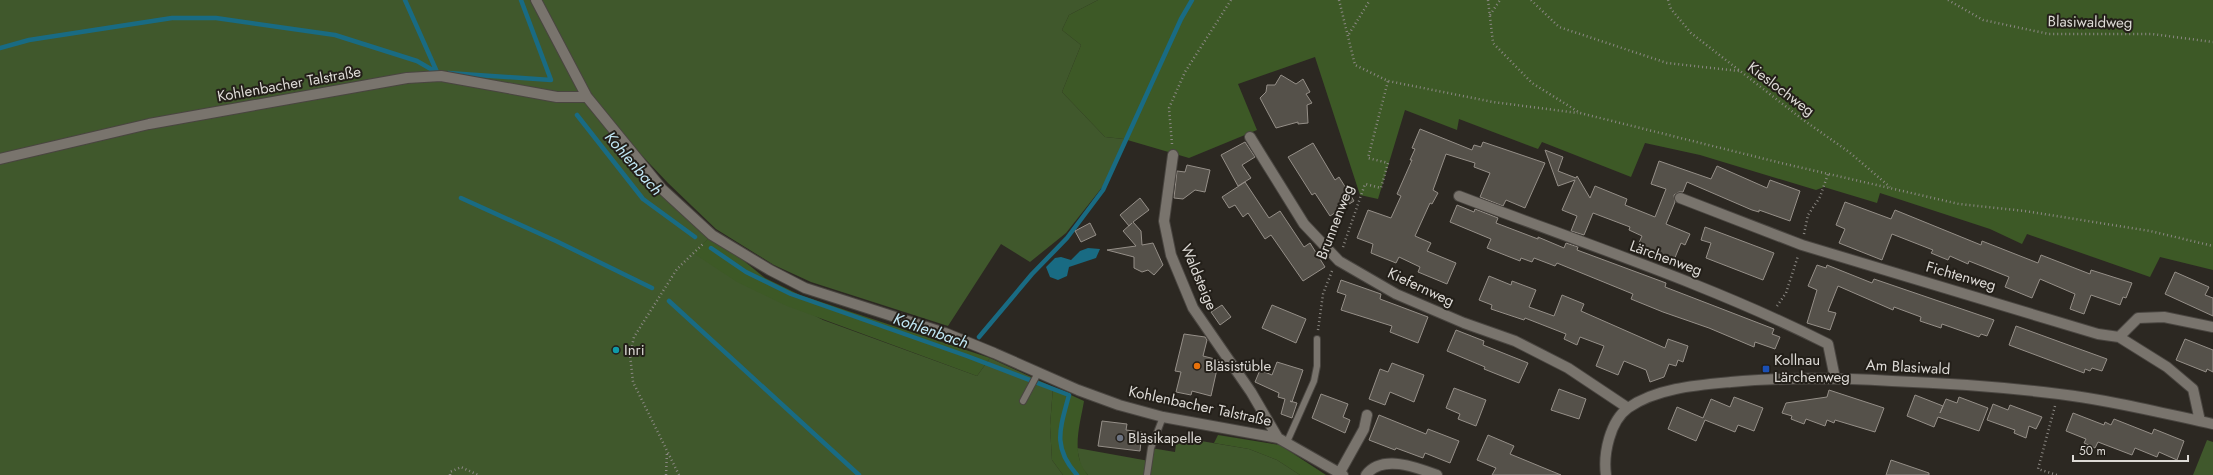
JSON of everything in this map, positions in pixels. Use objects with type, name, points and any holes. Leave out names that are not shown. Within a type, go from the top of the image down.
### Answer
[{"type":"street","name":"Kohlenbacher Talstraße","points":[[536,0],[587,97],[662,189],[712,235],[770,270],[805,288],[945,333],[994,352],[1036,376],[1105,400],[1163,417],[1282,440],[1342,474]]},
{"type":"street","name":"Kohlenbacher Talstraße","points":[[0,159],[149,124],[407,78],[441,76],[557,97],[587,97]]},
{"type":"street","name":"Kiefernweg","points":[[1250,137],[1304,224],[1339,261],[1396,294],[1464,323],[1515,341],[1568,368],[1628,408]]},
{"type":"street","name":"Waldsteige","points":[[1173,154],[1164,221],[1171,256],[1193,308],[1282,440]]},
{"type":"street","name":"Lärchenweg","points":[[1459,196],[1721,294],[1828,344],[1835,378]]},
{"type":"street","name":"Fichtenweg","points":[[1680,198],[1802,246],[2098,334],[2119,337],[2167,367],[2194,389],[2200,421]]},
{"type":"street","points":[[2119,337],[2138,318],[2164,317],[2213,327]]},
{"type":"street","name":"Am Blasiwald","points":[[1606,475],[1605,457],[1609,442],[1616,422],[1628,408],[1656,394],[1701,385],[1767,379],[1835,378],[1936,383],[2059,394],[2213,424]]},
{"type":"street","points":[[1342,474],[1364,429],[1367,416]]},
{"type":"street","points":[[1366,475],[1372,468],[1383,463],[1419,468],[1437,475]]},
{"type":"lane","points":[[1282,440],[1314,380],[1317,366],[1317,339]]},
{"type":"lane","points":[[1023,401],[1036,376]]},
{"type":"lane","points":[[1146,475],[1151,448],[1163,417]]},
{"type":"path","points":[[1173,154],[1169,108],[1185,72],[1232,0]]},
{"type":"path","points":[[1339,0],[1349,34],[1355,65],[1388,81],[1493,102],[1580,113],[1828,174],[1959,204],[2025,211],[2150,231],[2213,246]]},
{"type":"path","points":[[1349,34],[1370,0]]},
{"type":"path","points":[[1488,0],[1493,43],[1532,83],[1580,113]]},
{"type":"path","points":[[1490,16],[1500,0]]},
{"type":"path","points":[[1531,0],[1559,27],[1667,63],[1739,71]]},
{"type":"path","name":"Kieslochweg","points":[[1668,0],[1671,9],[1692,33],[1802,119],[1849,152],[1890,187]]},
{"type":"path","name":"Blasiwaldweg","points":[[1948,0],[1983,20],[2049,34],[2152,34],[2213,42]]},
{"type":"path","name":"Brunnenweg","points":[[1317,339],[1323,294],[1328,278],[1339,261],[1365,184],[1381,188],[1388,163],[1368,158],[1388,81]]},
{"type":"path","points":[[1771,317],[1786,293],[1802,246],[1808,215],[1820,197],[1828,174]]},
{"type":"path","points":[[679,475],[633,382],[630,355],[634,337],[677,269],[712,235]]},
{"type":"path","points":[[2057,475],[2038,469],[2059,394]]},
{"type":"path","points":[[666,475],[667,452]]},
{"type":"path","points":[[450,475],[450,472],[461,467],[478,475]]},
{"type":"green space","points":[[0,0],[1098,0],[1069,15],[1062,30],[1081,45],[1062,92],[1105,137],[1124,139],[1111,176],[1066,233],[1030,262],[1001,244],[948,326],[811,282],[774,265],[716,229],[668,183],[592,103],[662,189],[712,235],[694,253],[823,320],[977,376],[990,358],[1053,387],[1050,426],[1052,460],[1063,475],[0,475]]},
{"type":"green space","points":[[1098,0],[2213,0],[2213,270],[2160,257],[2150,277],[2027,234],[2022,244],[1990,229],[1880,193],[1877,203],[1824,187],[1816,190],[1700,155],[1645,143],[1631,177],[1542,142],[1538,149],[1459,119],[1457,130],[1405,110],[1378,199],[1360,195],[1315,57],[1238,84],[1257,130],[1189,158],[1124,139],[1105,137],[1062,92],[1081,45],[1062,30],[1069,15]]},
{"type":"green space","points":[[712,235],[765,278],[800,295],[990,358],[977,376],[787,306],[737,282],[693,253]]},
{"type":"green space","points":[[1053,387],[1084,401],[1079,430],[1078,449],[1082,467],[1088,475],[1063,475],[1052,460],[1050,426]]},
{"type":"green space","points":[[1218,435],[1280,445],[1326,475],[1300,475],[1277,460],[1249,449],[1214,443]]},
{"type":"green space","points":[[1177,437],[1249,449],[1277,460],[1300,475],[1088,475],[1081,467],[1077,448],[1149,461],[1151,448],[1175,452]]},
{"type":"green space","points":[[2207,440],[2213,442],[2213,475],[2193,475]]},
{"type":"water","points":[[1088,248],[1100,249],[1096,258],[1069,267],[1067,276],[1058,280],[1050,277],[1046,267],[1055,258],[1061,257],[1071,260],[1080,251]]},
{"type":"building","points":[[1281,75],[1296,84],[1303,79],[1310,92],[1306,94],[1312,103],[1307,105],[1308,123],[1298,124],[1298,122],[1276,128],[1260,98],[1266,92],[1267,85],[1275,85]]},
{"type":"building","points":[[1420,129],[1472,150],[1474,145],[1481,147],[1483,142],[1545,163],[1525,208],[1506,200],[1503,206],[1480,197],[1490,173],[1474,167],[1475,163],[1446,154],[1433,190],[1438,193],[1432,204],[1430,203],[1415,236],[1431,243],[1427,251],[1456,263],[1447,284],[1418,272],[1420,267],[1399,257],[1396,263],[1371,253],[1373,244],[1357,238],[1368,210],[1391,218],[1401,196],[1397,194],[1412,160],[1410,160],[1415,149],[1412,148]]},
{"type":"building","points":[[1245,142],[1255,157],[1242,165],[1251,178],[1238,186],[1221,155]]},
{"type":"building","points":[[1313,143],[1335,180],[1339,177],[1354,201],[1330,216],[1315,193],[1312,195],[1288,157]]},
{"type":"building","points":[[1545,150],[1563,157],[1558,171],[1576,178],[1577,176],[1590,198],[1595,186],[1627,199],[1625,205],[1655,217],[1666,189],[1651,184],[1659,161],[1711,179],[1717,166],[1767,188],[1770,180],[1800,191],[1790,221],[1759,210],[1759,212],[1752,210],[1687,182],[1683,192],[1679,192],[1674,195],[1675,202],[1666,224],[1690,234],[1685,245],[1681,243],[1674,260],[1638,245],[1642,236],[1629,230],[1630,227],[1593,213],[1584,235],[1571,231],[1577,216],[1562,210],[1575,180],[1558,186]]},
{"type":"building","points":[[1187,165],[1210,170],[1205,192],[1195,190],[1183,199],[1174,198],[1177,171],[1185,172]]},
{"type":"building","points":[[1245,182],[1269,218],[1280,211],[1304,247],[1310,243],[1325,267],[1303,281],[1271,235],[1265,239],[1248,213],[1243,217],[1235,205],[1229,208],[1222,197]]},
{"type":"building","points":[[1140,198],[1149,210],[1133,222],[1141,231],[1142,245],[1153,243],[1163,265],[1154,275],[1148,270],[1142,272],[1134,268],[1134,257],[1107,250],[1136,246],[1123,231],[1129,226],[1120,215]]},
{"type":"building","points":[[1845,202],[1891,219],[1895,210],[1981,245],[1982,241],[2038,263],[2041,255],[2090,274],[2091,270],[2132,283],[2126,298],[2123,297],[2120,305],[2091,295],[2084,314],[2070,309],[2075,294],[2040,279],[2032,298],[2005,287],[2009,277],[1969,261],[1968,264],[1950,256],[1948,260],[1931,253],[1933,250],[1892,234],[1882,260],[1839,243],[1845,229],[1836,225]]},
{"type":"building","points":[[1457,205],[1474,212],[1475,209],[1498,218],[1496,223],[1538,239],[1538,237],[1564,248],[1566,243],[1578,247],[1577,250],[1666,283],[1665,287],[1774,329],[1772,334],[1780,337],[1775,349],[1755,342],[1754,347],[1709,328],[1663,312],[1631,299],[1633,294],[1557,263],[1555,266],[1534,258],[1532,262],[1521,258],[1520,261],[1487,248],[1491,239],[1450,222]]},
{"type":"building","points":[[1090,223],[1096,235],[1081,242],[1075,231]]},
{"type":"building","points":[[1705,227],[1774,253],[1763,280],[1706,258],[1711,243],[1701,240]]},
{"type":"building","points":[[1817,265],[1826,268],[1827,265],[1872,283],[1874,279],[1994,320],[1987,336],[1981,334],[1979,337],[1942,324],[1941,328],[1920,321],[1921,317],[1894,307],[1893,310],[1838,286],[1828,311],[1836,313],[1830,330],[1807,323],[1817,290],[1808,286]]},
{"type":"building","points":[[2175,272],[2209,287],[2205,295],[2213,298],[2213,316],[2165,294]]},
{"type":"building","points":[[1489,276],[1511,285],[1512,281],[1536,290],[1529,307],[1554,316],[1562,295],[1584,304],[1581,311],[1665,348],[1668,339],[1688,346],[1683,362],[1678,360],[1676,366],[1669,364],[1664,377],[1650,382],[1646,370],[1624,361],[1618,375],[1596,366],[1604,346],[1580,337],[1577,345],[1564,339],[1566,334],[1525,318],[1524,320],[1491,309],[1492,305],[1479,300]]},
{"type":"building","points":[[1341,280],[1381,294],[1380,299],[1428,317],[1418,343],[1390,332],[1392,326],[1341,310],[1346,295],[1337,292]]},
{"type":"building","points":[[1222,305],[1231,317],[1220,325],[1211,312]]},
{"type":"building","points":[[1272,305],[1306,319],[1296,343],[1262,328]]},
{"type":"building","points":[[2016,326],[2107,359],[2102,371],[2092,368],[2090,371],[2085,369],[2084,373],[2009,345]]},
{"type":"building","points":[[1456,330],[1484,341],[1483,345],[1528,363],[1519,383],[1484,369],[1485,367],[1447,351]]},
{"type":"building","name":"Bläsistüble","points":[[1184,334],[1205,337],[1207,340],[1203,356],[1219,360],[1211,396],[1192,391],[1191,395],[1176,392],[1181,372],[1175,371]]},
{"type":"building","points":[[2185,339],[2213,350],[2213,372],[2207,369],[2206,372],[2176,360]]},
{"type":"building","points":[[1277,362],[1303,370],[1292,402],[1297,403],[1292,418],[1281,414],[1285,399],[1278,397],[1279,393],[1255,382],[1260,370],[1272,375]]},
{"type":"building","points":[[1392,363],[1424,375],[1414,402],[1390,392],[1385,405],[1369,399],[1380,369],[1388,372]]},
{"type":"building","points":[[1454,388],[1486,400],[1476,426],[1458,419],[1460,414],[1446,408]]},
{"type":"building","points":[[1559,389],[1586,399],[1579,419],[1551,410]]},
{"type":"building","points":[[1829,390],[1884,408],[1875,432],[1835,420],[1834,423],[1827,420],[1825,426],[1806,419],[1804,424],[1791,419],[1792,416],[1782,413],[1786,403],[1827,397]]},
{"type":"building","points":[[1321,394],[1348,404],[1343,417],[1350,420],[1345,433],[1312,418]]},
{"type":"building","points":[[1915,395],[1943,406],[1946,399],[1957,403],[1959,397],[1988,408],[1979,431],[1938,417],[1934,427],[1907,416]]},
{"type":"building","points":[[1734,397],[1763,408],[1754,431],[1738,425],[1735,432],[1705,420],[1696,441],[1668,429],[1677,407],[1703,418],[1711,399],[1730,407]]},
{"type":"building","points":[[1993,404],[2008,410],[2010,405],[2042,417],[2036,429],[2029,426],[2026,438],[2014,433],[2015,430],[1987,420]]},
{"type":"building","points":[[2073,413],[2104,425],[2105,422],[2111,425],[2114,419],[2152,434],[2154,429],[2184,441],[2177,460],[2159,452],[2157,457],[2135,448],[2132,455],[2098,442],[2095,448],[2084,443],[2086,439],[2066,431]]},
{"type":"building","points":[[1379,415],[1426,434],[1428,429],[1459,441],[1450,463],[1425,453],[1423,458],[1396,448],[1395,450],[1369,440]]},
{"type":"building","name":"Bläsikapelle","points":[[1102,421],[1127,424],[1126,430],[1142,432],[1140,451],[1098,446]]},
{"type":"building","points":[[1488,435],[1514,446],[1510,454],[1561,475],[1492,475],[1496,468],[1477,460]]},
{"type":"building","points":[[1891,460],[1929,473],[1929,475],[1886,475]]},
{"type":"waterway","points":[[405,0],[437,72]]},
{"type":"waterway","points":[[448,73],[551,80],[521,0]]},
{"type":"waterway","points":[[979,337],[1032,274],[1067,238],[1103,190],[1181,19],[1192,0]]},
{"type":"waterway","points":[[0,48],[29,40],[172,18],[216,18],[335,35],[417,61],[436,72]]},
{"type":"waterway","name":"Kohlenbach","points":[[577,115],[643,199],[695,237]]},
{"type":"waterway","points":[[461,198],[556,241],[652,288]]},
{"type":"waterway","name":"Kohlenbach","points":[[711,248],[746,272],[791,294],[967,356],[1069,395],[1060,437],[1064,455],[1069,465],[1077,475]]},
{"type":"waterway","points":[[669,301],[859,475]]},
{"type":"place","name":"Inri","points":[[616,350]]},
{"type":"place","name":"Bläsistüble","points":[[1197,366]]},
{"type":"place","name":"Kollnau Lärchenweg","points":[[1766,369]]},
{"type":"place","name":"Bläsikapelle","points":[[1120,438]]}]
